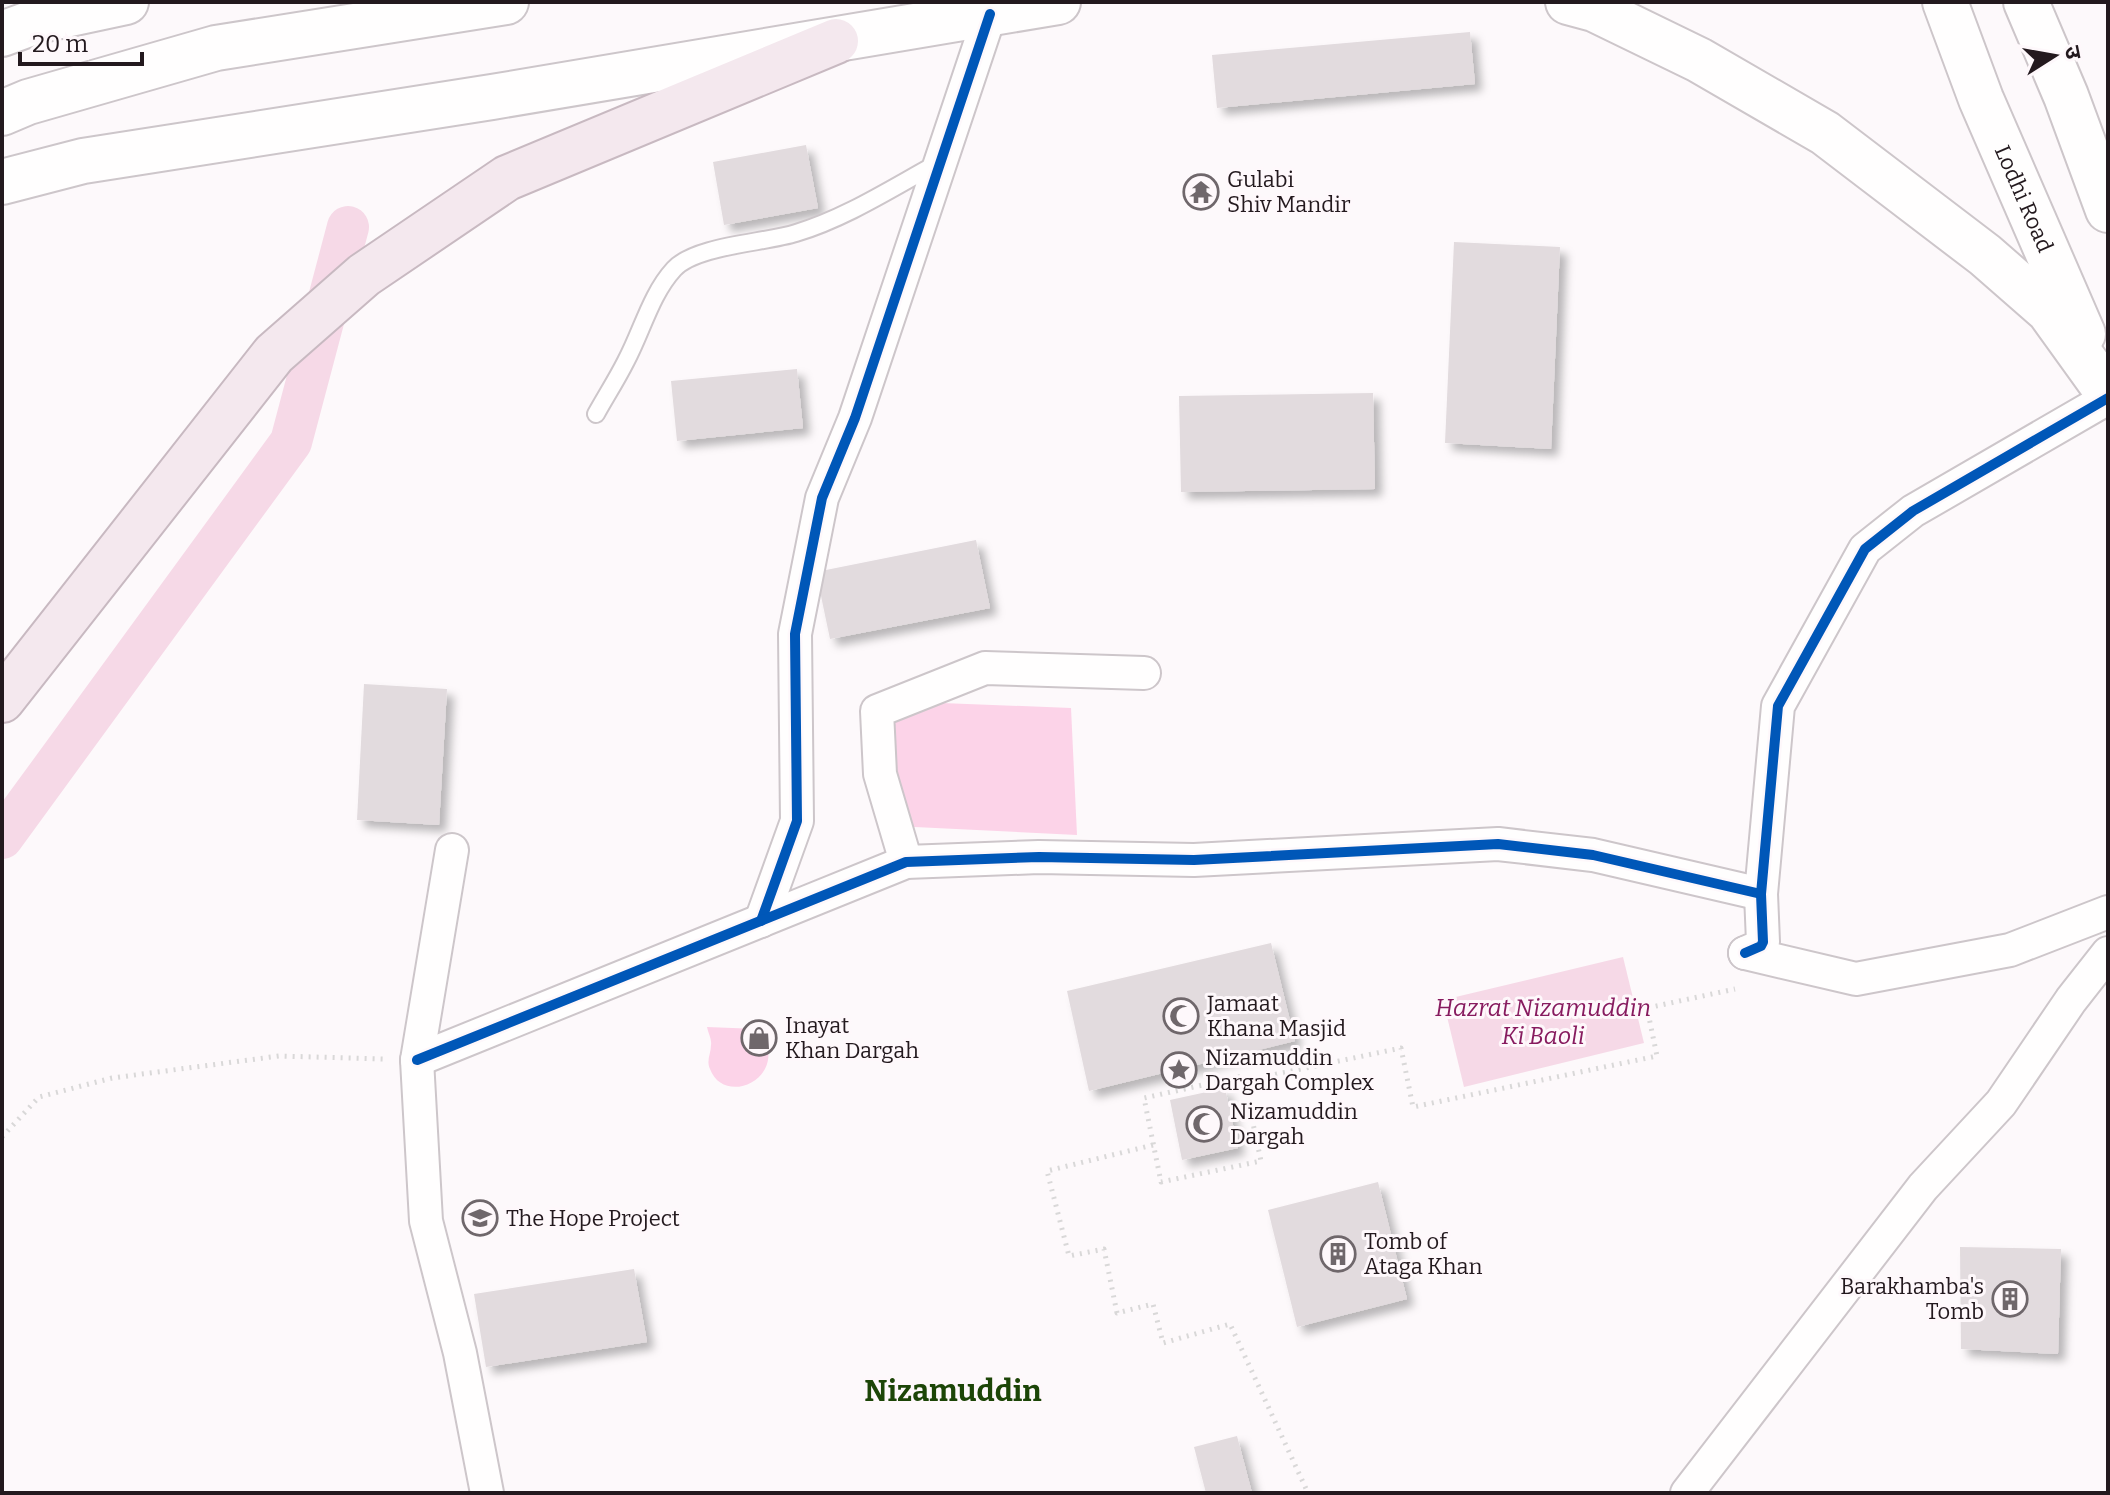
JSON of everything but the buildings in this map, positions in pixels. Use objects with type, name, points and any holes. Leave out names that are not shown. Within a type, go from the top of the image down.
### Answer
[{"type":"highway","points":[[2,700],[274,354],[364,275],[507,178],[836,41]]},
{"type":"main road","points":[[20,27],[126,2]]},
{"type":"main road","points":[[15,107],[216,48],[506,2]]},
{"type":"main road","points":[[2,182],[83,161],[836,41],[1058,2]]},
{"type":"main road","points":[[1568,2],[1594,9],[1699,60],[1825,133],[1985,255],[2049,311],[2108,394]]},
{"type":"main road","name":"Lodhi Road","points":[[1945,2],[1981,99],[2108,394]]},
{"type":"main road","points":[[2026,2],[2066,96],[2108,210]]},
{"type":"street","points":[[761,921],[797,821],[795,634],[822,498],[855,418],[990,14]]},
{"type":"street","points":[[1745,953],[1763,942],[1761,894],[1778,706],[1865,549],[1913,511],[2108,394]]},
{"type":"street","points":[[906,862],[880,774],[877,711],[985,668],[1144,673]]},
{"type":"street","points":[[417,1060],[906,862],[1039,857],[1194,860],[1498,844],[1593,855],[1761,894]]},
{"type":"street","points":[[452,850],[417,1060],[426,1221],[460,1353],[487,1493]]},
{"type":"street","points":[[1745,953],[1856,979],[2010,950],[2108,912]]},
{"type":"street","points":[[1687,1493],[1923,1187],[2001,1103],[2071,1000],[2108,953]]},
{"type":"lane","points":[[596,414],[626,362],[660,290],[676,267],[721,248],[793,234],[828,223],[940,163]]},
{"type":"path","points":[[1244,1081],[1401,1048],[1413,1107],[1657,1056],[1647,1008],[1752,986],[1745,953]]},
{"type":"path","points":[[2,1137],[39,1097],[112,1078],[279,1056],[417,1060]]},
{"type":"path","points":[[1243,1076],[1244,1081],[1261,1161],[1161,1182],[1144,1098],[1243,1076]]},
{"type":"path","points":[[1153,1145],[1047,1171],[1069,1256],[1104,1249],[1117,1313],[1153,1304],[1163,1343],[1230,1324],[1308,1493]]},
{"type":"shaded area","points":[[891,701],[1071,708],[1077,835],[894,826]]},
{"type":"shaded area","points":[[707,1027],[758,1029],[767,1045],[765,1070],[757,1079],[737,1087],[717,1080],[709,1066],[711,1043]]},
{"type":"water","name":"Hazrat Nizamuddin Ki Baoli","points":[[1623,957],[1644,1043],[1464,1087],[1443,1000]]},
{"type":"waterway","points":[[2,838],[291,442],[348,227]]},
{"type":"cycle path","points":[[761,921],[797,821],[795,634],[822,498],[855,418],[990,14]]},
{"type":"cycle path","points":[[1745,953],[1763,942],[1761,894],[1778,706],[1865,549],[1913,511],[2108,398]]},
{"type":"cycle path","points":[[417,1060],[906,862],[1039,857],[1194,860],[1498,844],[1593,855],[1761,894]]},
{"type":"place","name":"Gulabi Shiv Mandir","points":[[1201,192]]},
{"type":"place","name":"Jamaat Khana Masjid","points":[[1181,1016]]},
{"type":"place","name":"Inayat Khan Dargah","points":[[759,1038]]},
{"type":"place","name":"Nizamuddin Dargah Complex","points":[[1179,1070]]},
{"type":"place","name":"Nizamuddin Dargah","points":[[1204,1124]]},
{"type":"place","name":"The Hope Project","points":[[480,1218]]},
{"type":"place","name":"Tomb of Ataga Khan","points":[[1338,1254]]},
{"type":"place","name":"Barakhamba's Tomb","points":[[2010,1299]]},
{"type":"district","name":"Nizamuddin","points":[[953,1391]]}]
